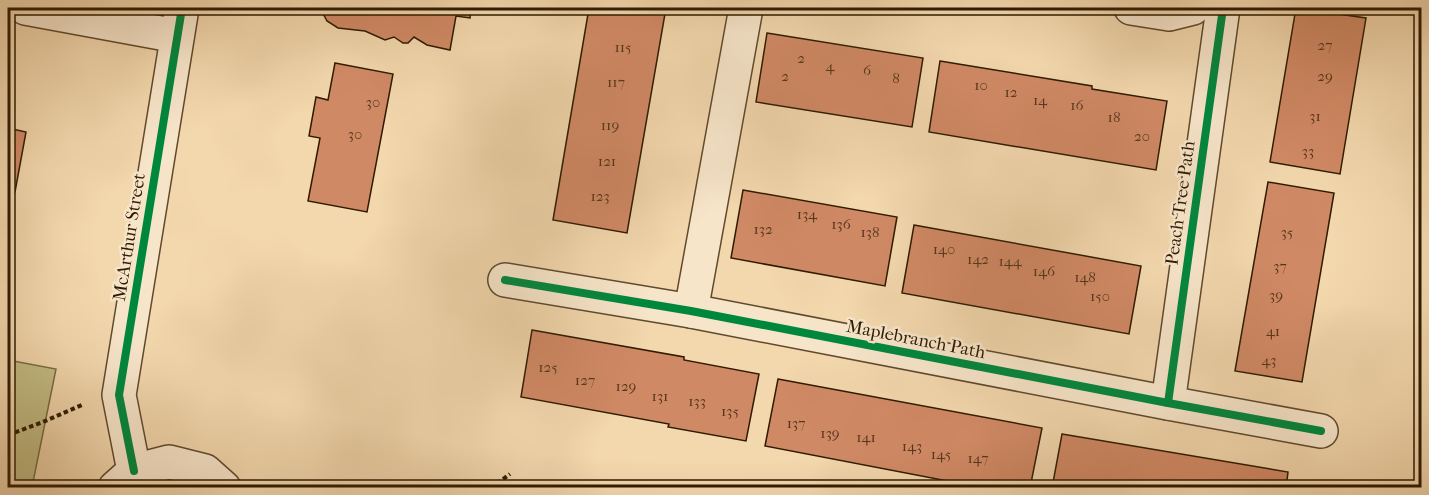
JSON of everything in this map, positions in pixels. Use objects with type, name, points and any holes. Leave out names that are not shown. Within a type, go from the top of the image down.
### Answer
[{"type":"street","points":[[25,8],[179,22]]},
{"type":"street","points":[[691,311],[746,8]]},
{"type":"street","points":[[1131,8],[1169,14],[1193,8]]},
{"type":"street","name":"Peach Tree Path","points":[[1168,403],[1223,8]]},
{"type":"street","name":"McArthur Street","points":[[179,22],[119,395],[124,479],[169,462],[205,471],[224,488]]},
{"type":"street","name":"Maplebranch Path","points":[[505,280],[691,311],[1321,431]]},
{"type":"path","points":[[8,435],[86,403],[119,395]]},
{"type":"path","points":[[491,488],[510,474]]},
{"type":"shaded area","points":[[8,360],[56,369],[32,487],[8,487]]},
{"type":"building","points":[[320,8],[471,8],[470,18],[456,16],[450,50],[427,45],[414,37],[408,43],[403,43],[394,37],[385,40],[365,31],[338,28],[327,21]]},
{"type":"building","points":[[589,8],[666,8],[627,233],[553,220]]},
{"type":"building","points":[[1296,8],[1366,18],[1340,174],[1270,162]]},
{"type":"building","points":[[767,33],[923,58],[912,127],[756,102]]},
{"type":"building","points":[[940,61],[1167,101],[1156,170],[929,132]]},
{"type":"building","points":[[335,63],[393,74],[367,212],[308,201],[320,138],[309,136],[316,97],[328,100]]},
{"type":"building","points":[[8,128],[26,132],[15,192],[8,191]]},
{"type":"building","points":[[1268,182],[1334,193],[1302,382],[1235,371]]},
{"type":"building","points":[[743,190],[897,217],[885,286],[731,258]]},
{"type":"building","points":[[914,225],[1141,266],[1129,334],[902,293]]},
{"type":"building","points":[[532,330],[684,357],[684,360],[759,374],[746,441],[668,427],[669,424],[521,397]]},
{"type":"building","points":[[778,379],[1042,428],[1030,488],[984,488],[765,446]]},
{"type":"building","points":[[1062,434],[1288,472],[1286,488],[1052,488]]},
{"type":"cycle path","points":[[134,471],[119,395],[182,8]]},
{"type":"cycle path","points":[[1168,403],[1223,8]]},
{"type":"cycle path","points":[[505,280],[691,311],[1321,431]]}]
